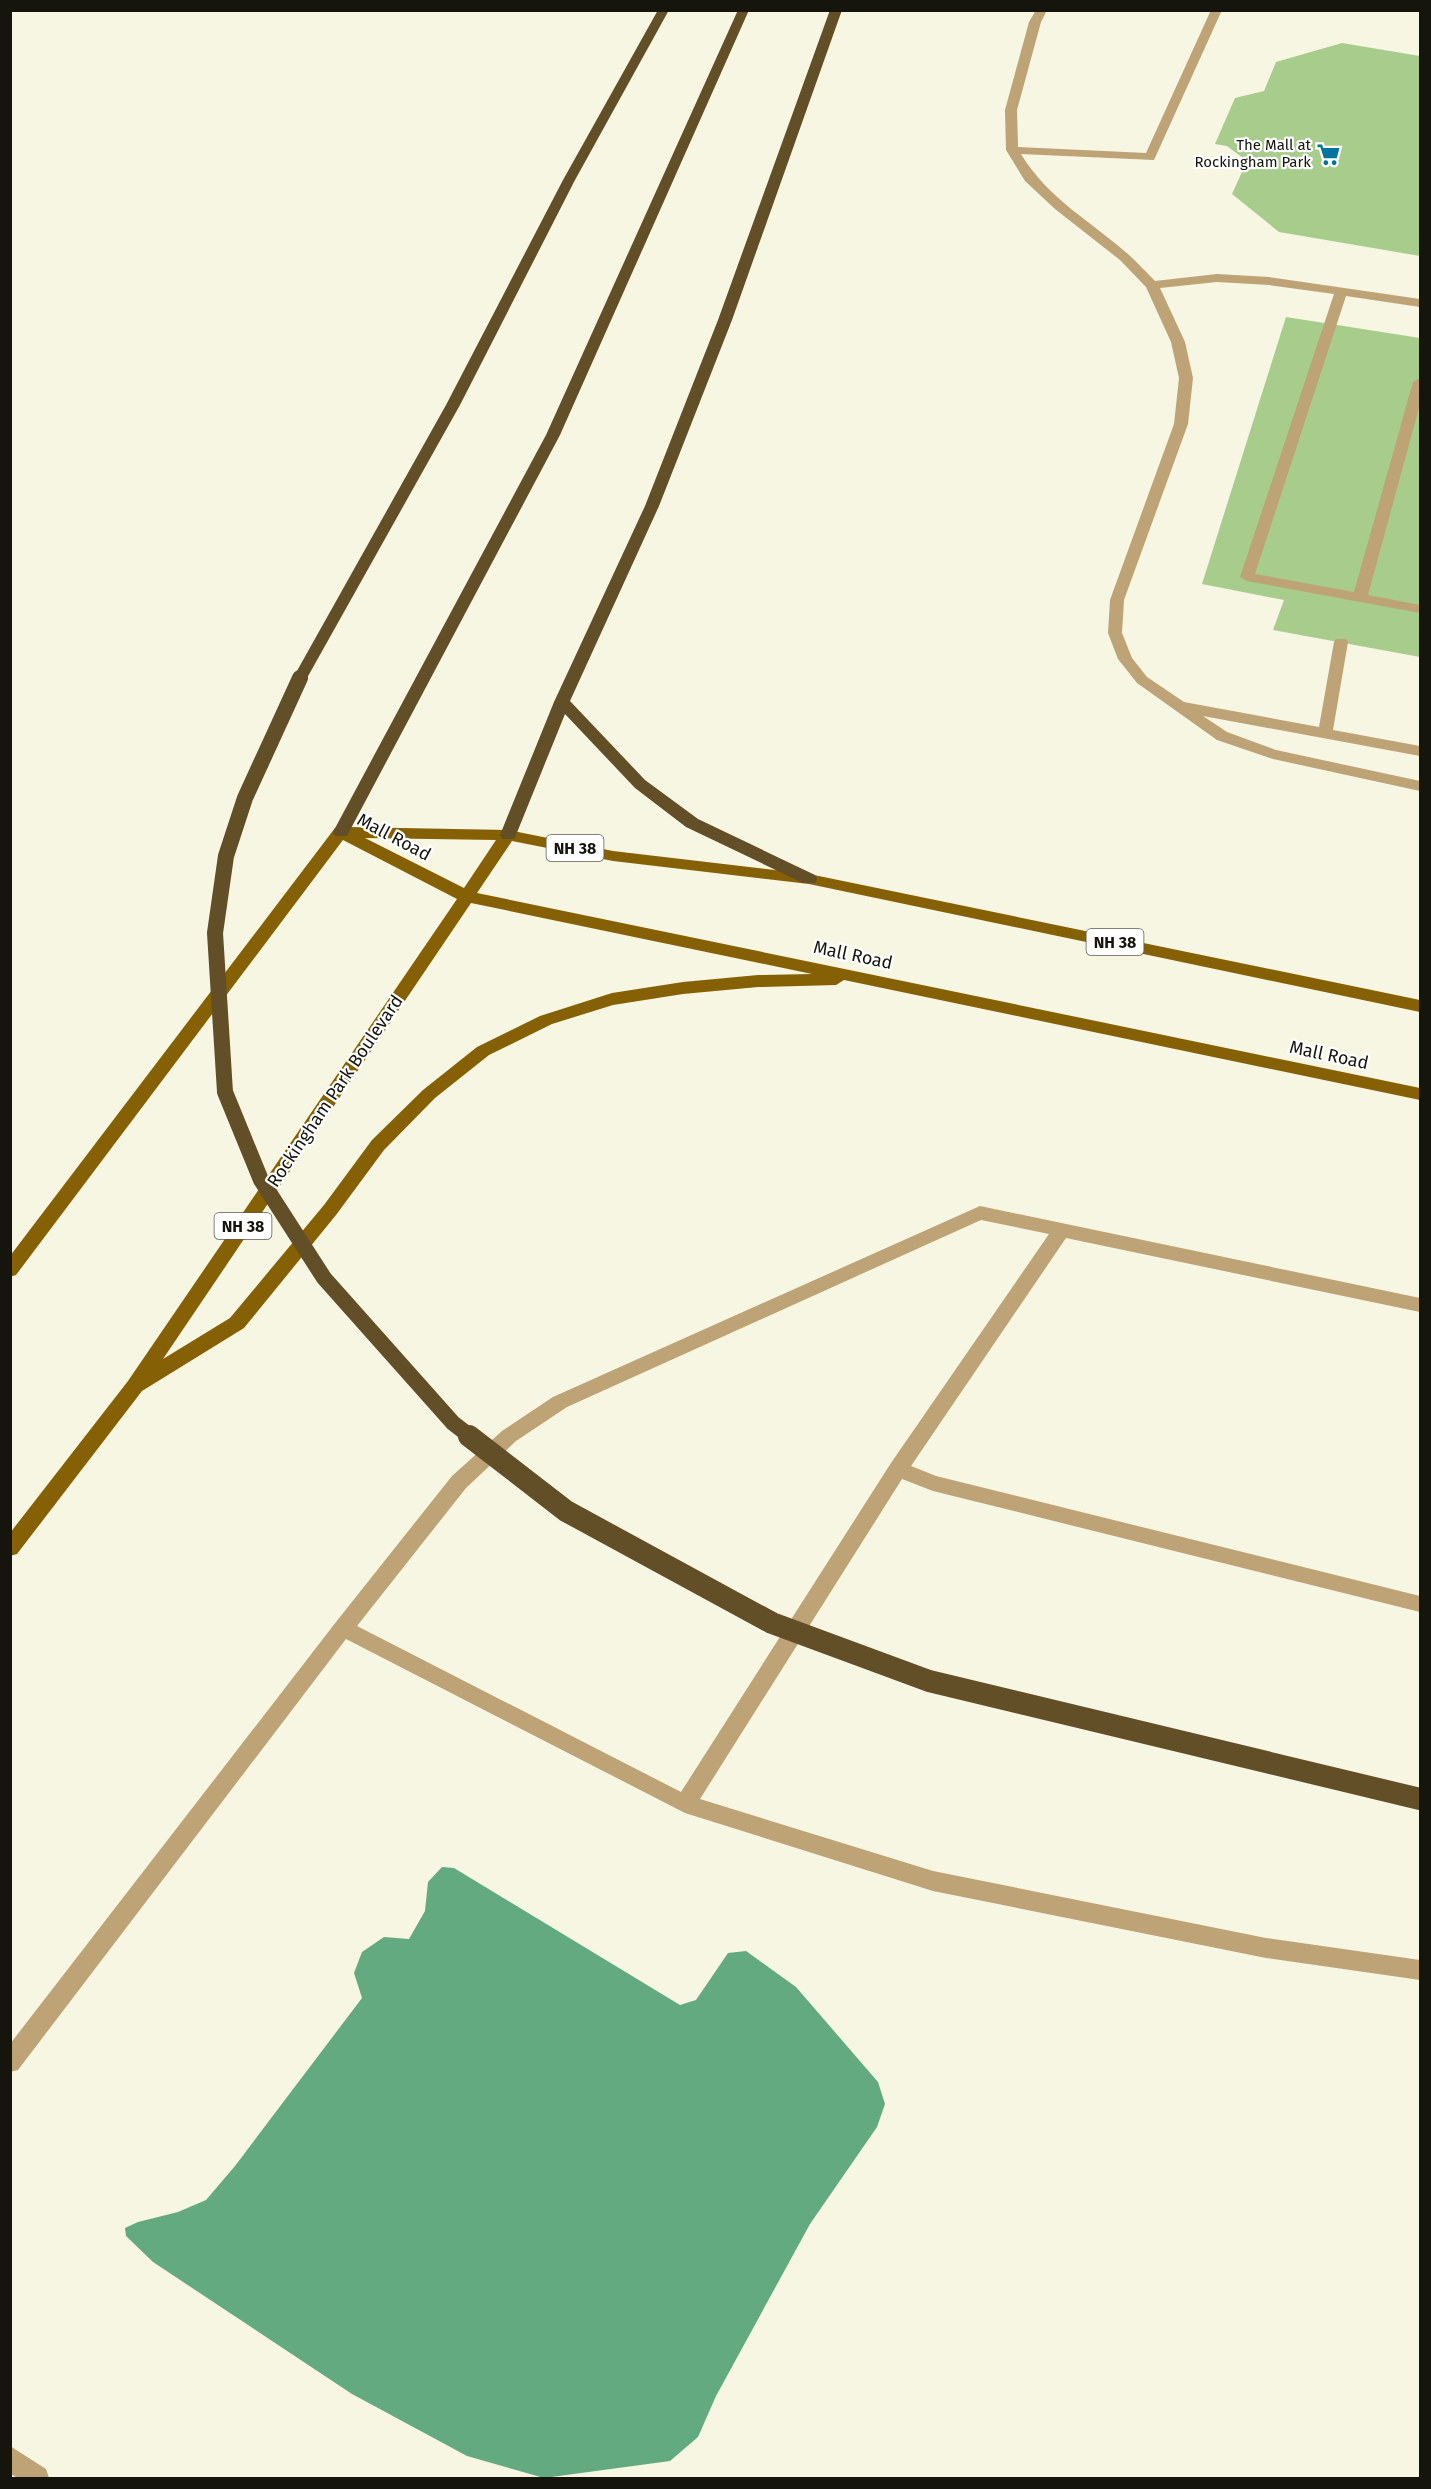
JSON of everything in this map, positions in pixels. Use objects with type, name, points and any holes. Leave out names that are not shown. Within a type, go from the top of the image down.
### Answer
[{"type":"highway","points":[[664,10],[568,180],[453,405],[300,678],[245,798],[226,856],[214,933],[225,1092],[261,1180],[324,1278],[453,1423],[566,1511],[772,1623],[929,1681],[1420,1799]]},
{"type":"highway","points":[[341,832],[553,435],[744,10]]},
{"type":"highway","points":[[508,835],[562,702],[661,484],[725,320],[836,10]]},
{"type":"highway","points":[[562,702],[640,784],[692,823],[809,879]]},
{"type":"main road","name":"Mall Road","points":[[341,832],[508,835],[613,856],[809,879],[1420,1006]]},
{"type":"main road","name":"Mall Road","points":[[341,832],[465,896],[1420,1094]]},
{"type":"main road","points":[[10,1270],[341,832]]},
{"type":"main road","name":"Rockingham Park Boulevard","points":[[10,1548],[135,1386],[508,835]]},
{"type":"main road","points":[[135,1386],[237,1323],[330,1210],[378,1145],[429,1094],[483,1051],[546,1020],[612,999],[683,988],[758,981],[869,978]]},
{"type":"lane","points":[[1041,10],[1035,22],[1011,110],[1012,150],[1029,178],[1059,206],[1124,257],[1152,285],[1178,342],[1186,378],[1181,424],[1117,600],[1115,633],[1125,659],[1142,680],[1222,736],[1273,754],[1420,786]]},
{"type":"lane","points":[[1012,150],[1150,157],[1217,10]]},
{"type":"lane","points":[[1152,285],[1217,278],[1269,281],[1420,303]]},
{"type":"lane","points":[[1342,290],[1246,577],[1420,609]]},
{"type":"lane","points":[[1360,597],[1420,382]]},
{"type":"lane","points":[[1325,734],[1341,642]]},
{"type":"lane","points":[[1175,705],[1420,751]]},
{"type":"lane","points":[[10,2062],[459,1482],[509,1436],[560,1402],[980,1214],[1420,1305]]},
{"type":"lane","points":[[685,1804],[898,1469],[1061,1231]]},
{"type":"lane","points":[[898,1469],[933,1483],[1420,1604]]},
{"type":"lane","points":[[343,1629],[685,1804],[933,1881],[1266,1948],[1420,1970]]},
{"type":"lane","points":[[10,2458],[37,2478]]},
{"type":"shaded area","points":[[442,1867],[454,1868],[680,2005],[696,2000],[728,1953],[746,1951],[796,1987],[878,2082],[885,2104],[877,2127],[810,2224],[716,2396],[698,2437],[670,2461],[544,2478],[467,2456],[352,2394],[153,2262],[126,2236],[125,2228],[138,2222],[178,2212],[206,2200],[235,2166],[362,1998],[354,1973],[362,1952],[384,1937],[409,1939],[425,1911],[428,1882]]},
{"type":"building","name":"The Mall at Rockingham Park","points":[[1342,43],[1420,56],[1420,256],[1279,232],[1232,194],[1247,161],[1227,146],[1215,144],[1235,98],[1264,91],[1276,62]]},
{"type":"building","points":[[1286,317],[1420,338],[1420,657],[1273,630],[1284,600],[1202,584]]},
{"type":"place","name":"The Mall at Rockingham Park","points":[[1329,154]]}]
